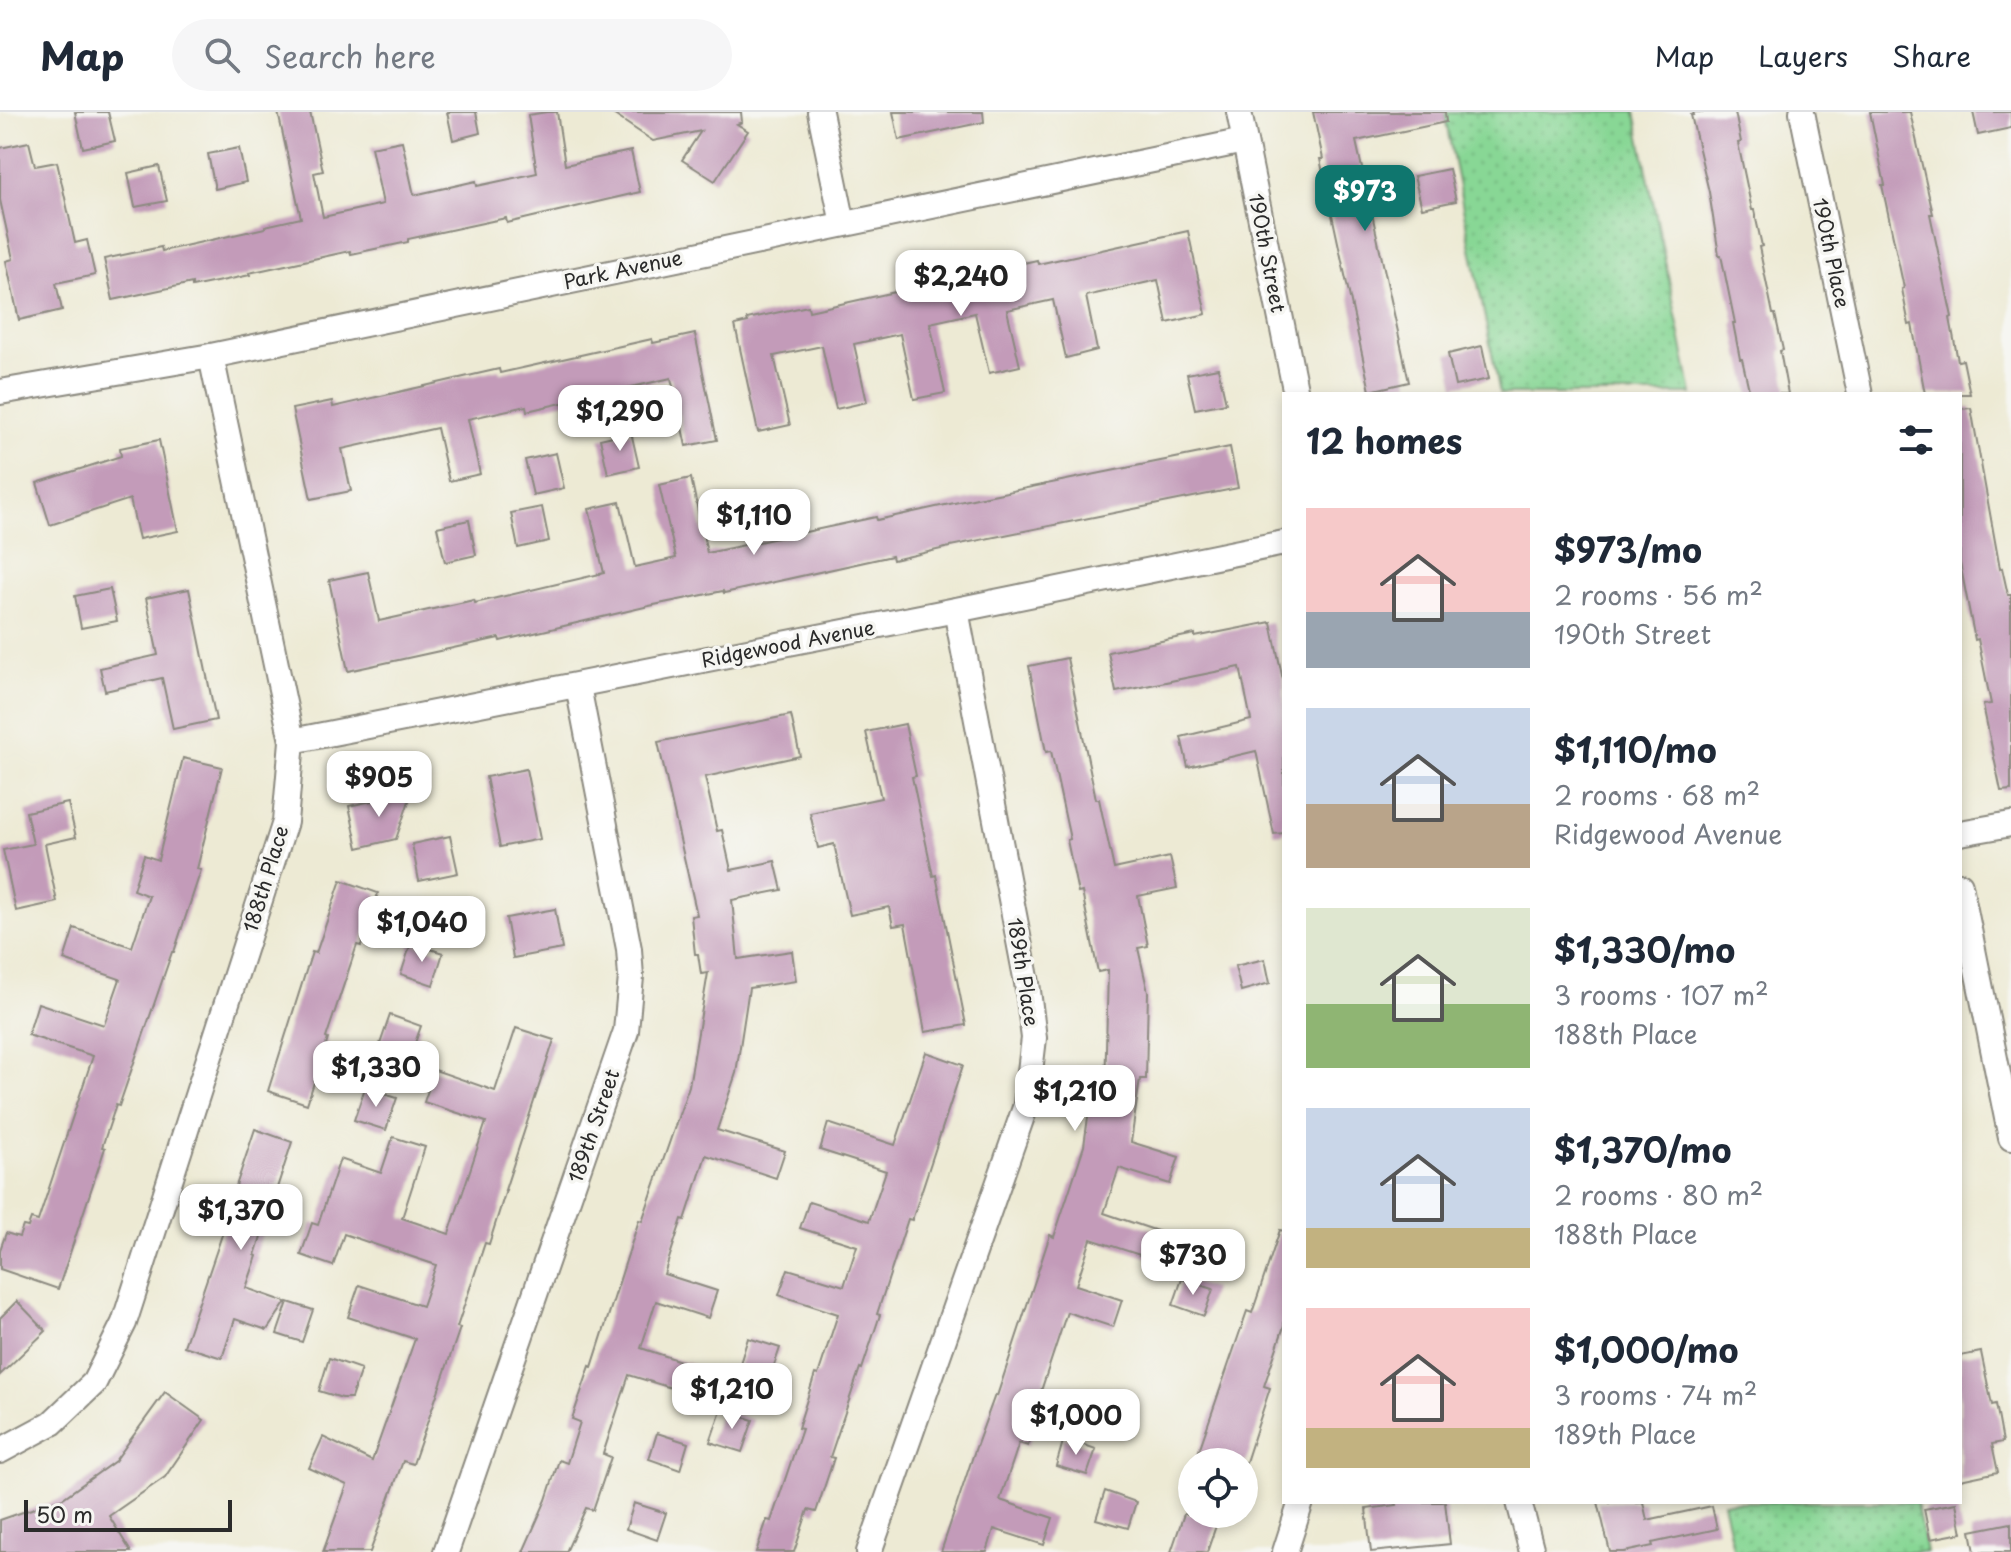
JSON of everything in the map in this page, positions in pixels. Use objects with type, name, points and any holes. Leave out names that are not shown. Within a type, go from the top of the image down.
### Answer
[{"type":"street","points":[[820,112],[843,224]]},
{"type":"street","name":"190th Street","points":[[1239,112],[1296,392]]},
{"type":"street","name":"190th Place","points":[[1802,112],[1860,392]]},
{"type":"street","name":"Park Avenue","points":[[0,392],[211,356],[1244,141]]},
{"type":"street","name":"188th Place","points":[[0,1451],[52,1423],[94,1383],[124,1323],[285,822],[292,741],[211,356]]},
{"type":"street","name":"Ridgewood Avenue","points":[[292,741],[1282,543]]},
{"type":"street","name":"189th Place","points":[[869,1552],[1026,1105],[1034,1038],[1027,983],[956,610]]},
{"type":"street","name":"189th Street","points":[[446,1552],[626,1031],[631,977],[629,949],[578,686]]},
{"type":"street","points":[[1962,833],[2011,824]]},
{"type":"street","points":[[1962,895],[2011,1138]]},
{"type":"street","points":[[1285,1552],[1300,1504]]},
{"type":"street","points":[[1520,1504],[1532,1552]]},
{"type":"green space","points":[[1444,112],[1635,112],[1692,392],[1500,392]]},
{"type":"green space","points":[[1723,1504],[1916,1504],[1926,1552],[1734,1552]]},
{"type":"building","points":[[75,112],[108,112],[115,141],[83,148]]},
{"type":"building","points":[[278,112],[310,112],[323,171],[314,173],[323,217],[383,204],[371,147],[402,141],[414,195],[476,181],[477,186],[537,173],[528,115],[547,112],[557,112],[565,165],[631,151],[640,192],[507,223],[506,218],[351,254],[350,251],[192,287],[192,283],[113,300],[104,259],[161,247],[162,251],[301,218]]},
{"type":"building","points":[[447,112],[476,112],[480,133],[453,140]]},
{"type":"building","points":[[610,112],[741,112],[742,122],[737,124],[748,131],[715,181],[682,160],[701,131],[653,141]]},
{"type":"building","points":[[893,112],[983,112],[984,122],[899,140]]},
{"type":"building","points":[[1313,112],[1445,112],[1446,122],[1356,141],[1409,382],[1370,391],[1320,159],[1323,159]]},
{"type":"building","points":[[1693,112],[1735,112],[1741,142],[1738,143],[1783,350],[1780,351],[1788,392],[1750,392],[1719,255],[1709,192],[1691,115],[1694,115]]},
{"type":"building","points":[[1870,112],[1910,112],[1933,214],[1930,214],[1958,361],[1963,360],[1970,394],[1925,392],[1882,185],[1885,185]]},
{"type":"building","points":[[1973,112],[2011,112],[2011,128],[1978,135]]},
{"type":"building","points":[[29,142],[35,166],[57,162],[75,243],[87,240],[95,275],[56,283],[62,310],[19,320],[6,261],[13,259],[0,200],[0,148]]},
{"type":"building","points":[[239,148],[246,182],[215,189],[208,154]]},
{"type":"building","points":[[159,166],[167,201],[135,207],[128,173]]},
{"type":"building","points":[[1449,169],[1456,201],[1422,208],[1414,176]]},
{"type":"building","points":[[1188,231],[1206,314],[1167,323],[1158,280],[1086,296],[1097,350],[1066,358],[1053,300],[1007,310],[1020,366],[989,373],[975,313],[930,323],[945,393],[914,399],[900,334],[854,344],[867,402],[836,409],[822,346],[774,356],[790,425],[758,432],[735,325],[748,322],[747,319],[808,306],[809,311],[904,290],[903,286],[960,273],[961,277],[1037,260],[1038,264]]},
{"type":"building","points":[[695,334],[717,440],[686,446],[671,378],[527,411],[526,406],[468,419],[480,474],[449,481],[437,428],[342,449],[351,491],[311,499],[292,409],[332,401],[333,407],[499,369],[500,373],[652,339],[653,343]]},
{"type":"building","points":[[1482,346],[1489,379],[1455,386],[1448,354]]},
{"type":"building","points":[[1218,368],[1226,403],[1195,409],[1187,374]]},
{"type":"building","points":[[1971,408],[2000,569],[2008,595],[2011,595],[2011,790],[2001,791],[1983,705],[1991,704],[1962,573],[1962,409]]},
{"type":"building","points":[[631,432],[639,467],[608,474],[600,439]]},
{"type":"building","points":[[159,440],[178,531],[139,539],[130,499],[50,525],[37,483],[121,456],[120,448]]},
{"type":"building","points":[[1230,447],[1238,488],[893,560],[892,556],[348,671],[329,580],[368,572],[379,621],[474,600],[475,603],[604,573],[589,509],[620,502],[635,567],[676,558],[659,485],[691,478],[707,553]]},
{"type":"building","points":[[556,453],[564,488],[533,495],[525,460]]},
{"type":"building","points":[[542,507],[549,541],[518,548],[511,513]]},
{"type":"building","points":[[469,520],[476,555],[445,562],[437,527]]},
{"type":"building","points":[[110,589],[117,621],[81,628],[75,596]]},
{"type":"building","points":[[189,589],[216,720],[173,729],[162,678],[105,691],[100,668],[158,655],[146,598]]},
{"type":"building","points":[[1271,622],[1282,675],[1282,833],[1274,834],[1256,751],[1188,767],[1181,737],[1251,720],[1240,667],[1116,692],[1108,652],[1195,634],[1195,637]]},
{"type":"building","points":[[1067,658],[1114,869],[1170,857],[1177,888],[1138,896],[1148,946],[1138,948],[1148,992],[1146,1079],[1140,1079],[1131,1142],[1179,1157],[1170,1184],[1119,1168],[1104,1213],[1163,1233],[1155,1260],[1091,1239],[1076,1285],[1122,1300],[1113,1327],[1067,1312],[1041,1391],[1046,1393],[1028,1446],[1019,1443],[1000,1500],[1053,1518],[1044,1545],[994,1529],[987,1552],[941,1552],[1050,1235],[1054,1237],[1084,1146],[1092,1089],[1105,1091],[1108,970],[1098,972],[1082,892],[1078,893],[1051,751],[1046,752],[1029,666]]},
{"type":"building","points":[[791,715],[800,756],[705,777],[717,831],[722,830],[731,870],[775,861],[782,890],[732,900],[738,959],[792,951],[796,981],[749,988],[736,1073],[717,1130],[785,1151],[776,1178],[706,1155],[664,1274],[717,1291],[708,1318],[656,1301],[641,1348],[699,1367],[691,1394],[629,1375],[603,1454],[611,1457],[593,1510],[586,1508],[566,1552],[523,1552],[546,1500],[559,1460],[567,1463],[580,1422],[572,1419],[639,1220],[642,1221],[689,1086],[708,973],[701,974],[698,954],[695,954],[691,916],[697,915],[658,742]]},
{"type":"building","points":[[905,724],[916,776],[912,777],[933,876],[936,875],[966,1025],[925,1032],[905,924],[893,926],[889,907],[850,915],[834,844],[818,848],[810,813],[881,798],[866,732]]},
{"type":"building","points":[[183,758],[222,767],[197,869],[201,870],[119,1106],[116,1105],[102,1147],[105,1148],[58,1289],[0,1269],[0,1250],[6,1233],[19,1237],[23,1226],[28,1227],[31,1219],[38,1221],[93,1056],[28,1035],[38,1003],[104,1025],[120,979],[64,960],[74,928],[132,947],[149,896],[133,890],[144,855],[158,860]]},
{"type":"building","points":[[526,769],[540,839],[500,847],[486,777]]},
{"type":"building","points":[[412,792],[396,839],[358,848],[349,806]]},
{"type":"building","points":[[68,803],[76,837],[45,844],[57,902],[16,911],[3,850],[33,844],[26,812]]},
{"type":"building","points":[[450,836],[458,873],[419,881],[412,844]]},
{"type":"building","points":[[341,880],[378,893],[361,946],[357,945],[307,1104],[268,1091],[312,952],[316,953]]},
{"type":"building","points":[[555,909],[562,949],[513,958],[506,918]]},
{"type":"building","points":[[411,943],[443,953],[433,985],[401,974]]},
{"type":"building","points":[[1265,959],[1270,983],[1241,991],[1235,966]]},
{"type":"building","points":[[390,1015],[421,1026],[410,1057],[379,1047]]},
{"type":"building","points":[[516,1028],[554,1040],[489,1244],[485,1243],[457,1327],[460,1328],[413,1464],[403,1461],[370,1552],[323,1552],[347,1485],[309,1468],[323,1437],[372,1461],[415,1339],[348,1317],[359,1285],[422,1306],[436,1265],[344,1234],[333,1266],[301,1255],[312,1223],[318,1225],[340,1159],[381,1173],[393,1137],[425,1147],[402,1218],[449,1234],[486,1122],[424,1102],[435,1070],[495,1091]]},
{"type":"building","points":[[926,1052],[963,1065],[912,1220],[908,1219],[877,1314],[880,1315],[830,1457],[834,1458],[816,1512],[808,1510],[794,1552],[756,1552],[767,1520],[771,1521],[802,1429],[798,1428],[815,1374],[818,1375],[838,1314],[779,1295],[788,1269],[844,1286],[857,1246],[800,1228],[809,1202],[869,1221],[886,1171],[820,1150],[828,1123],[895,1145]]},
{"type":"building","points":[[365,1088],[397,1098],[386,1130],[354,1120]]},
{"type":"building","points":[[255,1129],[292,1142],[246,1288],[286,1302],[267,1330],[235,1319],[222,1358],[184,1346]]},
{"type":"building","points":[[1282,1230],[1282,1332],[1264,1386],[1270,1388],[1251,1448],[1200,1448],[1247,1311],[1252,1313]]},
{"type":"building","points":[[1182,1279],[1213,1289],[1204,1316],[1173,1305]]},
{"type":"building","points":[[17,1301],[46,1331],[0,1375],[0,1318]]},
{"type":"building","points":[[288,1302],[313,1310],[302,1342],[277,1334]]},
{"type":"building","points":[[748,1338],[780,1348],[769,1380],[738,1370]]},
{"type":"building","points":[[1981,1352],[2003,1442],[1992,1444],[1998,1472],[1962,1480],[1962,1356]]},
{"type":"building","points":[[329,1358],[361,1369],[351,1398],[319,1391]]},
{"type":"building","points":[[165,1392],[204,1420],[165,1477],[109,1516],[131,1552],[0,1552],[0,1520],[63,1498],[115,1461]]},
{"type":"building","points":[[721,1410],[753,1420],[742,1452],[710,1442]]},
{"type":"building","points":[[657,1433],[688,1443],[680,1470],[649,1459]]},
{"type":"building","points":[[1064,1438],[1096,1449],[1087,1475],[1056,1466]]},
{"type":"building","points":[[1105,1491],[1136,1502],[1128,1528],[1096,1519]]},
{"type":"building","points":[[634,1503],[666,1513],[657,1540],[626,1529]]},
{"type":"building","points":[[1445,1504],[1450,1544],[1371,1552],[1366,1509]]},
{"type":"building","points":[[1598,1504],[1643,1504],[1647,1520],[1712,1506],[1717,1529],[1652,1543],[1653,1546],[1610,1552]]},
{"type":"building","points":[[1956,1504],[1962,1533],[1930,1539],[1924,1509]]},
{"type":"building","points":[[2011,1523],[2011,1552],[1975,1552],[1971,1531]]},
{"type":"building","points":[[1179,1528],[1215,1528],[1207,1552],[1171,1552]]}]
